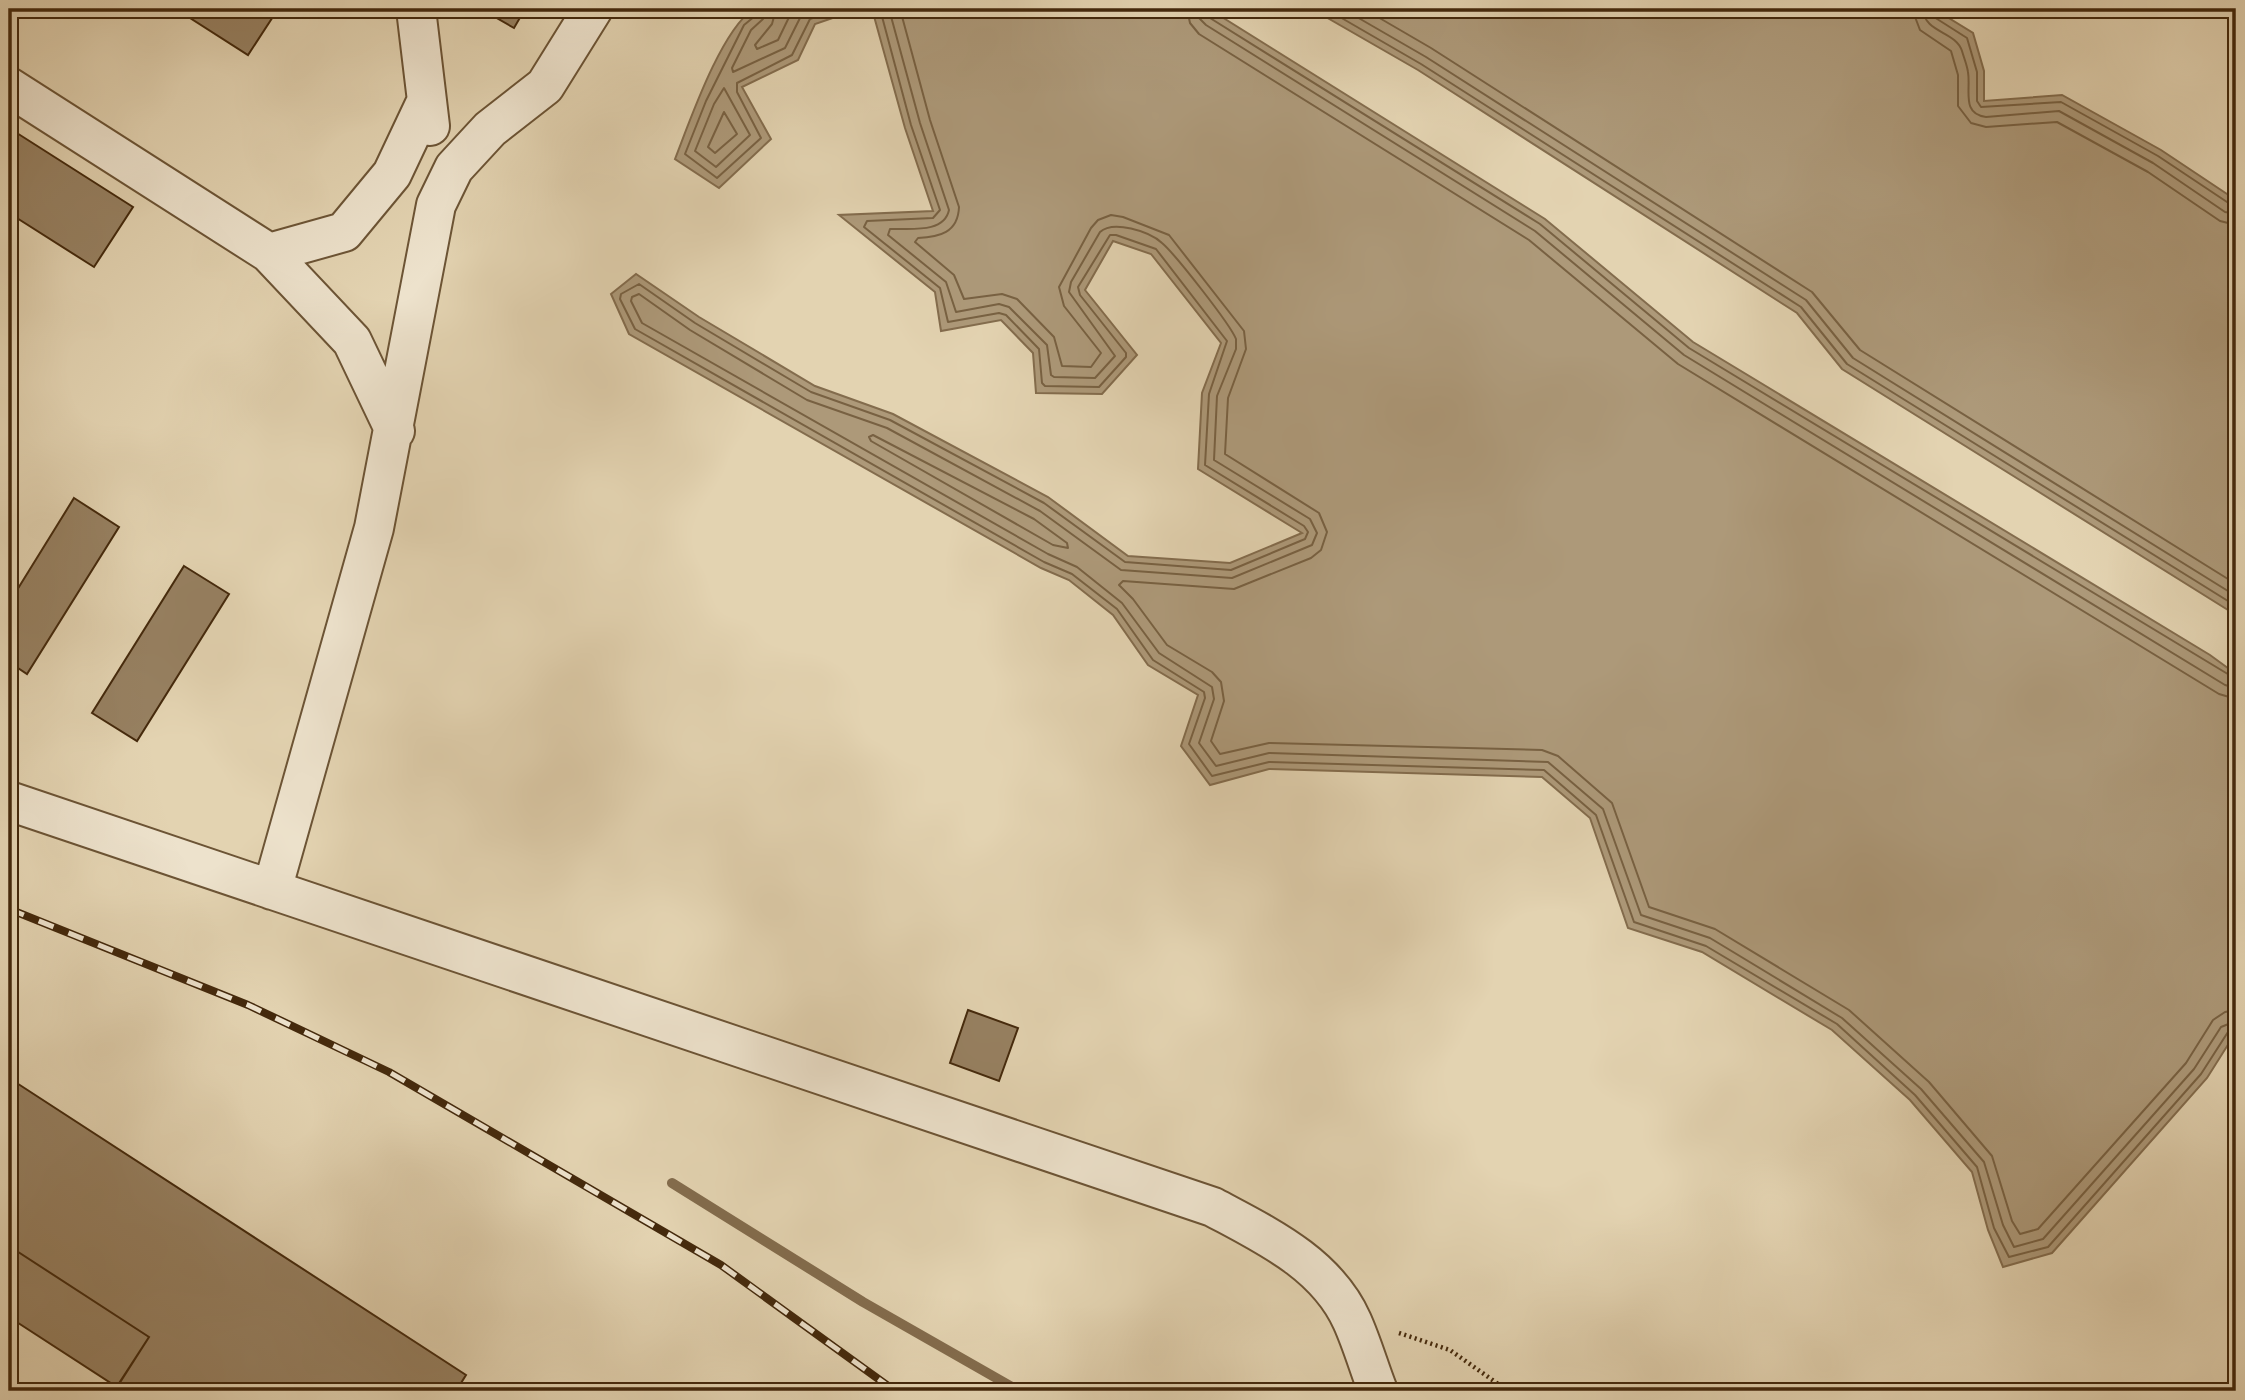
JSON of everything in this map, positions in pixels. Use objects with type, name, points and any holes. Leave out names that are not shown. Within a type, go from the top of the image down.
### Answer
[{"type":"street","points":[[416,9],[436,205]]},
{"type":"street","points":[[272,890],[374,528],[395,431],[436,205],[454,168],[490,129],[545,86],[593,9]]},
{"type":"street","points":[[9,86],[269,253],[352,341],[395,431]]},
{"type":"street","points":[[269,253],[344,232],[392,174],[426,102]]},
{"type":"street","points":[[9,801],[1213,1207],[1280,1244],[1319,1273],[1351,1318],[1378,1391]]},
{"type":"path","points":[[1351,1318],[1450,1350],[1508,1391]]},
{"type":"water","points":[[753,9],[859,9],[815,24],[798,60],[742,87],[771,139],[719,188],[675,159],[718,56],[729,37]]},
{"type":"water","points":[[872,9],[1209,9],[1545,219],[1693,342],[2210,655],[2236,674],[2236,1032],[2207,1078],[2052,1253],[2003,1267],[1988,1230],[1972,1172],[1910,1100],[1832,1030],[1702,952],[1628,928],[1590,818],[1542,777],[1269,769],[1210,785],[1181,746],[1198,695],[1148,665],[1113,615],[1069,580],[1041,568],[629,334],[611,294],[636,274],[699,317],[815,386],[893,414],[1048,497],[1128,556],[1230,563],[1302,533],[1198,469],[1202,393],[1221,343],[1151,254],[1113,241],[1085,290],[1137,355],[1102,394],[1036,393],[1033,353],[1001,320],[941,331],[935,292],[839,215],[933,211],[905,128]]},
{"type":"water","points":[[1312,9],[1934,9],[1973,33],[1984,71],[1984,101],[2062,95],[2161,150],[2236,200],[2236,615],[1842,369],[1797,313],[1418,70]]},
{"type":"building","points":[[176,9],[278,9],[248,55]]},
{"type":"building","points":[[481,9],[525,9],[514,28]]},
{"type":"building","points":[[9,128],[133,207],[94,267],[9,213]]},
{"type":"building","points":[[74,498],[119,527],[27,674],[9,662],[9,603]]},
{"type":"building","points":[[184,566],[229,594],[137,741],[92,713]]},
{"type":"building","points":[[968,1010],[1018,1028],[999,1081],[950,1063]]},
{"type":"building","points":[[9,1078],[466,1375],[456,1391],[114,1391],[149,1337],[9,1246]]},
{"type":"building","points":[[9,1246],[149,1337],[117,1387],[9,1317]]},
{"type":"waterway","points":[[672,1183],[863,1302],[1019,1391]]},
{"type":"railway","points":[[9,909],[248,1005],[389,1072],[721,1265],[895,1391]]}]
